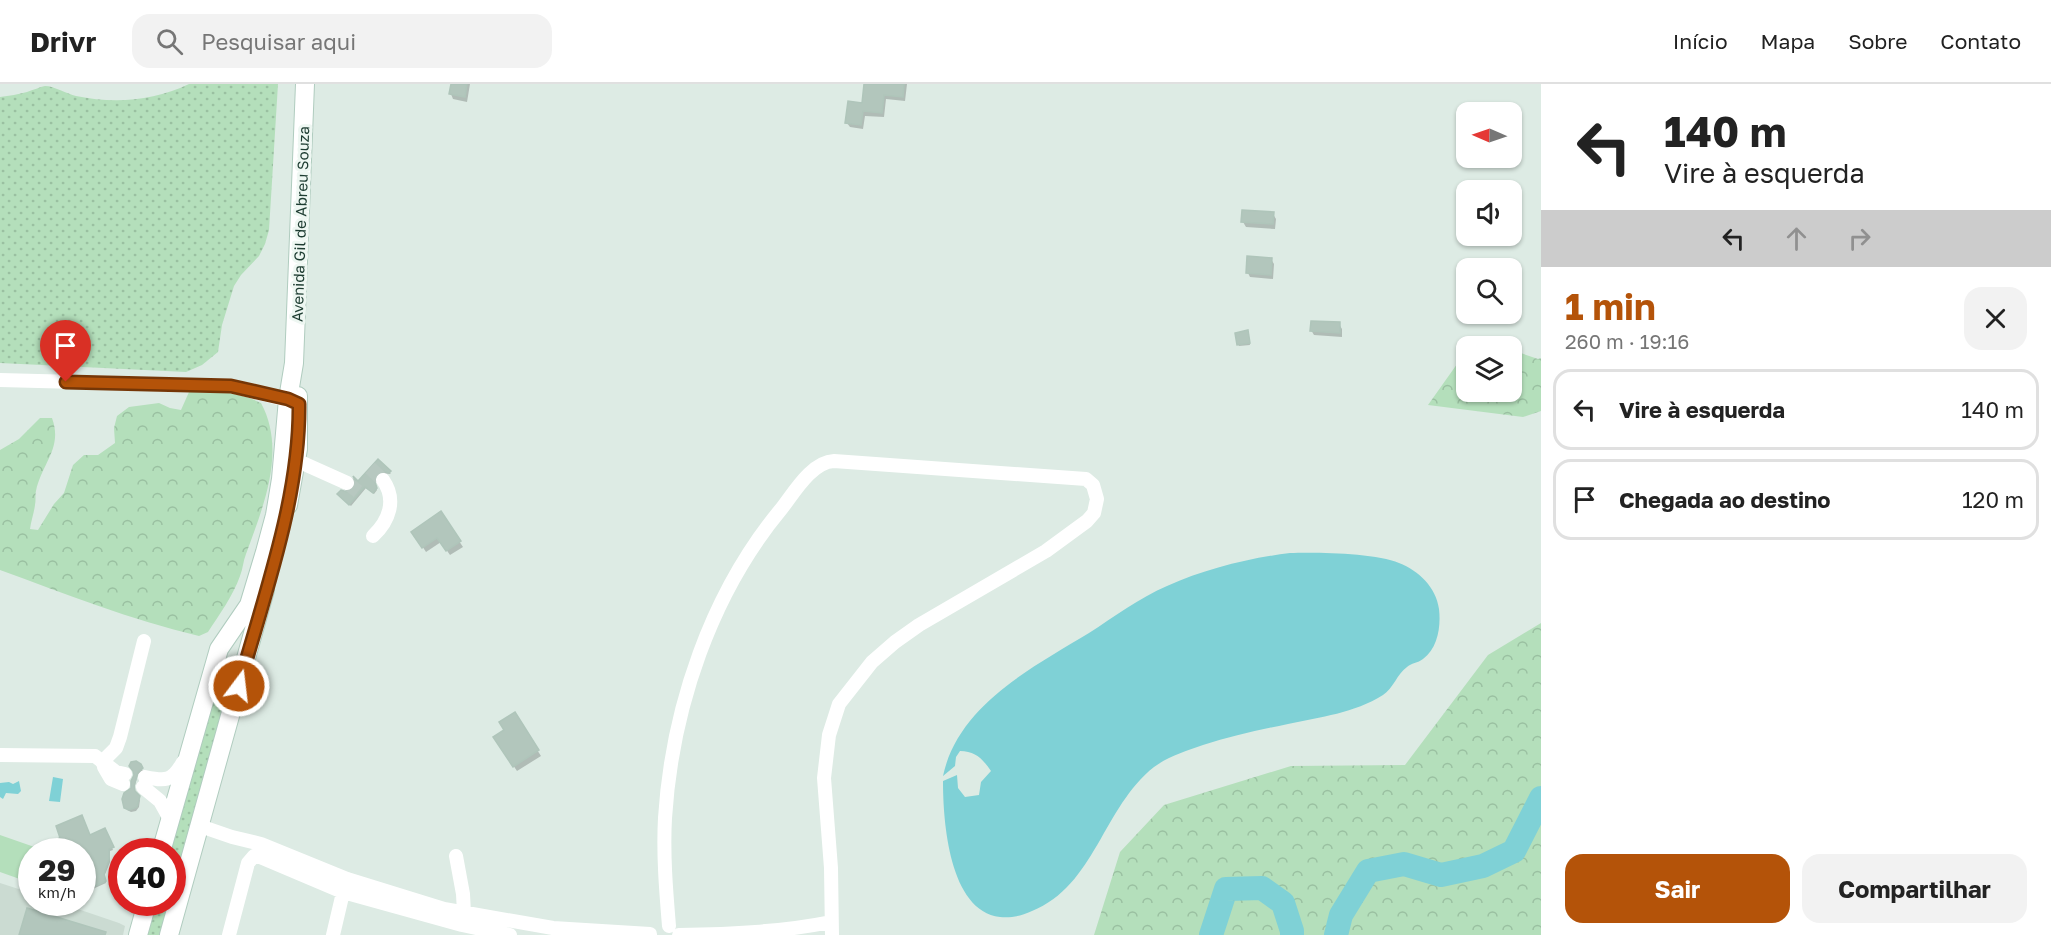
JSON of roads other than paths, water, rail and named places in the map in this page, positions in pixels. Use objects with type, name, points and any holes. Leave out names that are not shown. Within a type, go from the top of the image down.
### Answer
[{"type":"street","name":"Avenida Gil de Abreu Souza","points":[[165,838],[221,644],[249,605],[299,436],[294,401],[294,363],[305,84]]},
{"type":"street","points":[[0,380],[231,386],[294,401]]},
{"type":"street","name":"Avenida Gil de Abreu Souza","points":[[169,935],[281,531],[291,458]]},
{"type":"street","points":[[291,458],[347,483]]},
{"type":"street","points":[[229,935],[248,863],[254,856],[462,926],[503,931],[568,929],[650,935],[658,927],[676,932],[755,932],[803,927],[831,928],[831,868],[824,778],[829,735],[839,704],[872,662],[895,642],[919,625],[1046,551],[1087,521],[1094,513],[1097,499],[1093,485],[1086,479],[834,461],[822,464],[801,484],[759,537],[723,599],[694,672],[677,735],[665,816],[665,877],[676,932]]},
{"type":"street","points":[[373,536],[388,516],[390,505],[390,496],[383,480]]},
{"type":"street","points":[[102,762],[118,743],[144,641]]},
{"type":"street","points":[[213,668],[221,666],[231,669],[233,682],[230,699],[233,708]]},
{"type":"street","points":[[170,819],[160,801],[144,782],[169,778],[180,767],[190,749]]},
{"type":"street","points":[[0,755],[95,756],[124,779]]},
{"type":"street","points":[[200,826],[261,844],[345,886],[464,913],[503,931]]},
{"type":"street","points":[[456,856],[464,913]]},
{"type":"street","points":[[333,935],[345,886]]},
{"type":"street","points":[[138,935],[143,916]]},
{"type":"water","points":[[1290,553],[1330,553],[1376,557],[1399,563],[1413,570],[1430,587],[1439,609],[1439,629],[1432,649],[1423,659],[1404,670],[1383,695],[1361,706],[1337,714],[1224,739],[1184,752],[1160,763],[1137,784],[1122,803],[1085,865],[1070,884],[1053,899],[1032,911],[1016,916],[1000,917],[983,911],[970,899],[960,882],[952,862],[945,818],[943,781],[957,775],[958,788],[965,797],[979,795],[981,782],[991,771],[982,759],[974,754],[960,751],[956,757],[955,766],[943,776],[951,751],[964,728],[981,709],[1022,674],[1157,591],[1212,569]]},
{"type":"water","points":[[53,777],[63,779],[60,802],[49,801]]},
{"type":"water","points":[[19,781],[21,791],[18,794],[6,793],[3,799],[0,797],[0,783],[13,784]]},
{"type":"waterway","points":[[1336,935],[1341,915],[1368,871],[1404,864],[1441,875],[1483,866],[1514,851],[1541,798]]},
{"type":"waterway","points":[[1211,935],[1226,889],[1262,888],[1283,903],[1292,935]]},
{"type":"tunnel","points":[[370,468],[383,480]]},
{"type":"tunnel","points":[[347,483],[360,493]]}]
